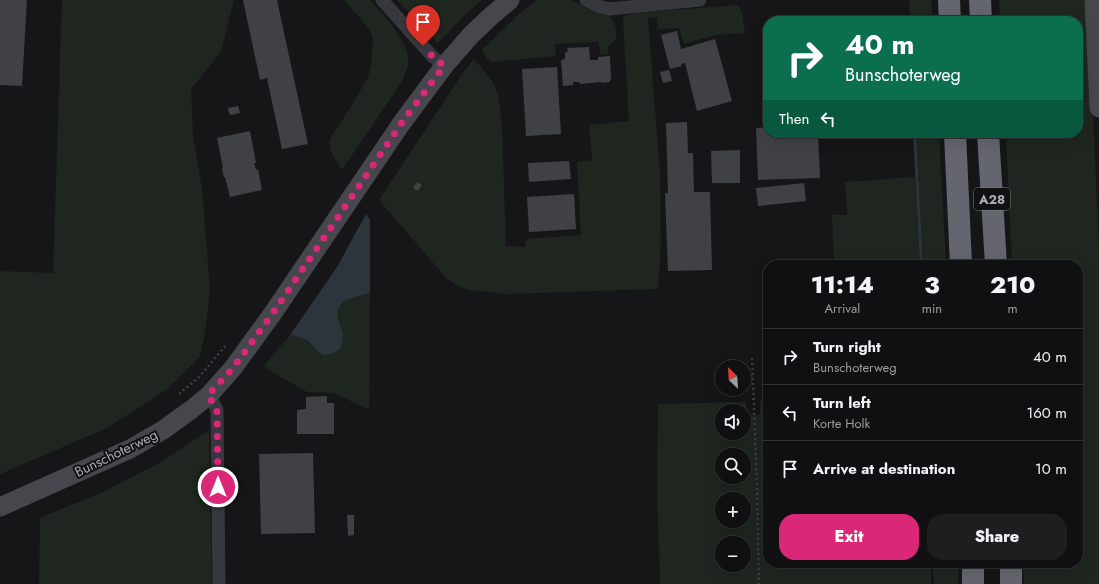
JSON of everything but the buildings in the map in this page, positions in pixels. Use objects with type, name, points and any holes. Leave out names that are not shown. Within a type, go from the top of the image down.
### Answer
[{"type":"highway","points":[[949,0],[950,16]]},
{"type":"highway","points":[[980,0],[981,16]]},
{"type":"highway","name":"A28","points":[[955,138],[961,260]]},
{"type":"highway","name":"A28","points":[[988,138],[996,260]]},
{"type":"highway","points":[[973,568],[973,584]]},
{"type":"highway","points":[[1011,568],[1011,584]]},
{"type":"main road","name":"Bunschoterweg","points":[[0,507],[130,450],[163,430],[192,409],[208,395],[233,368],[273,313],[401,124],[444,66],[470,35],[510,0]]},
{"type":"main road","points":[[1094,0],[1099,108]]},
{"type":"street","points":[[382,0],[433,57],[444,66]]},
{"type":"street","points":[[586,0],[609,9],[700,0]]},
{"type":"street","points":[[208,395],[217,410],[219,584]]},
{"type":"path","points":[[752,358],[759,584]]},
{"type":"path","points":[[176,397],[200,376]]},
{"type":"shaded area","points":[[62,0],[234,0],[221,52],[191,89],[193,135],[202,188],[209,276],[209,300],[205,333],[200,357],[168,388],[107,428],[0,474],[0,271],[53,273]]},
{"type":"shaded area","points":[[344,0],[370,0],[401,39],[406,48],[408,65],[403,80],[342,170],[332,154],[329,142],[367,79],[371,67],[373,41],[370,30]]},
{"type":"shaded area","points":[[397,0],[482,0],[469,11],[438,43]]},
{"type":"shaded area","points":[[537,0],[572,0],[586,8],[611,18],[615,25],[616,39],[608,47],[608,54],[601,55],[598,42],[555,44],[556,56],[492,62],[489,60],[482,50],[518,15]]},
{"type":"shaded area","points":[[909,0],[931,0],[933,16],[910,16]]},
{"type":"shaded area","points":[[999,0],[1088,0],[1099,251],[1099,584],[1024,584],[1023,568],[1083,568],[1083,260],[1012,260],[1006,138],[1083,138],[1083,16],[1000,16]]},
{"type":"shaded area","points":[[738,5],[742,12],[745,33],[716,35],[684,44],[679,28],[658,29],[657,17],[648,18],[660,175],[661,242],[658,289],[506,294],[469,290],[458,286],[447,279],[379,200],[462,74],[474,59],[494,84],[498,95],[502,125],[506,246],[525,247],[526,239],[581,235],[577,162],[592,160],[589,125],[629,121],[624,16],[633,13]]},
{"type":"shaded area","points":[[913,138],[916,138],[923,260],[920,260]]},
{"type":"shaded area","points":[[916,138],[939,138],[946,260],[923,260]]},
{"type":"shaded area","points":[[915,177],[920,260],[834,260],[832,215],[847,215],[845,182]]},
{"type":"shaded area","points":[[366,214],[370,220],[370,293],[351,298],[342,304],[338,315],[342,329],[343,341],[340,349],[331,354],[323,355],[308,341],[290,335],[337,267]]},
{"type":"shaded area","points":[[370,293],[369,410],[334,393],[307,392],[264,366],[290,335],[303,339],[313,347],[340,349],[343,341],[343,335],[339,322],[339,309],[342,304],[351,298]]},
{"type":"shaded area","points":[[760,401],[763,401],[763,568],[931,568],[931,584],[660,584],[657,494],[658,404],[746,402],[746,404],[715,404],[715,440],[751,440],[751,415],[760,415]]},
{"type":"shaded area","points":[[209,430],[212,584],[39,584],[40,518],[103,492],[161,462]]},
{"type":"shaded area","points":[[933,568],[958,568],[958,584],[934,584]]},
{"type":"route","points":[[218,487],[217,410],[208,395],[233,368],[273,313],[401,124],[444,66],[423,46]]}]
